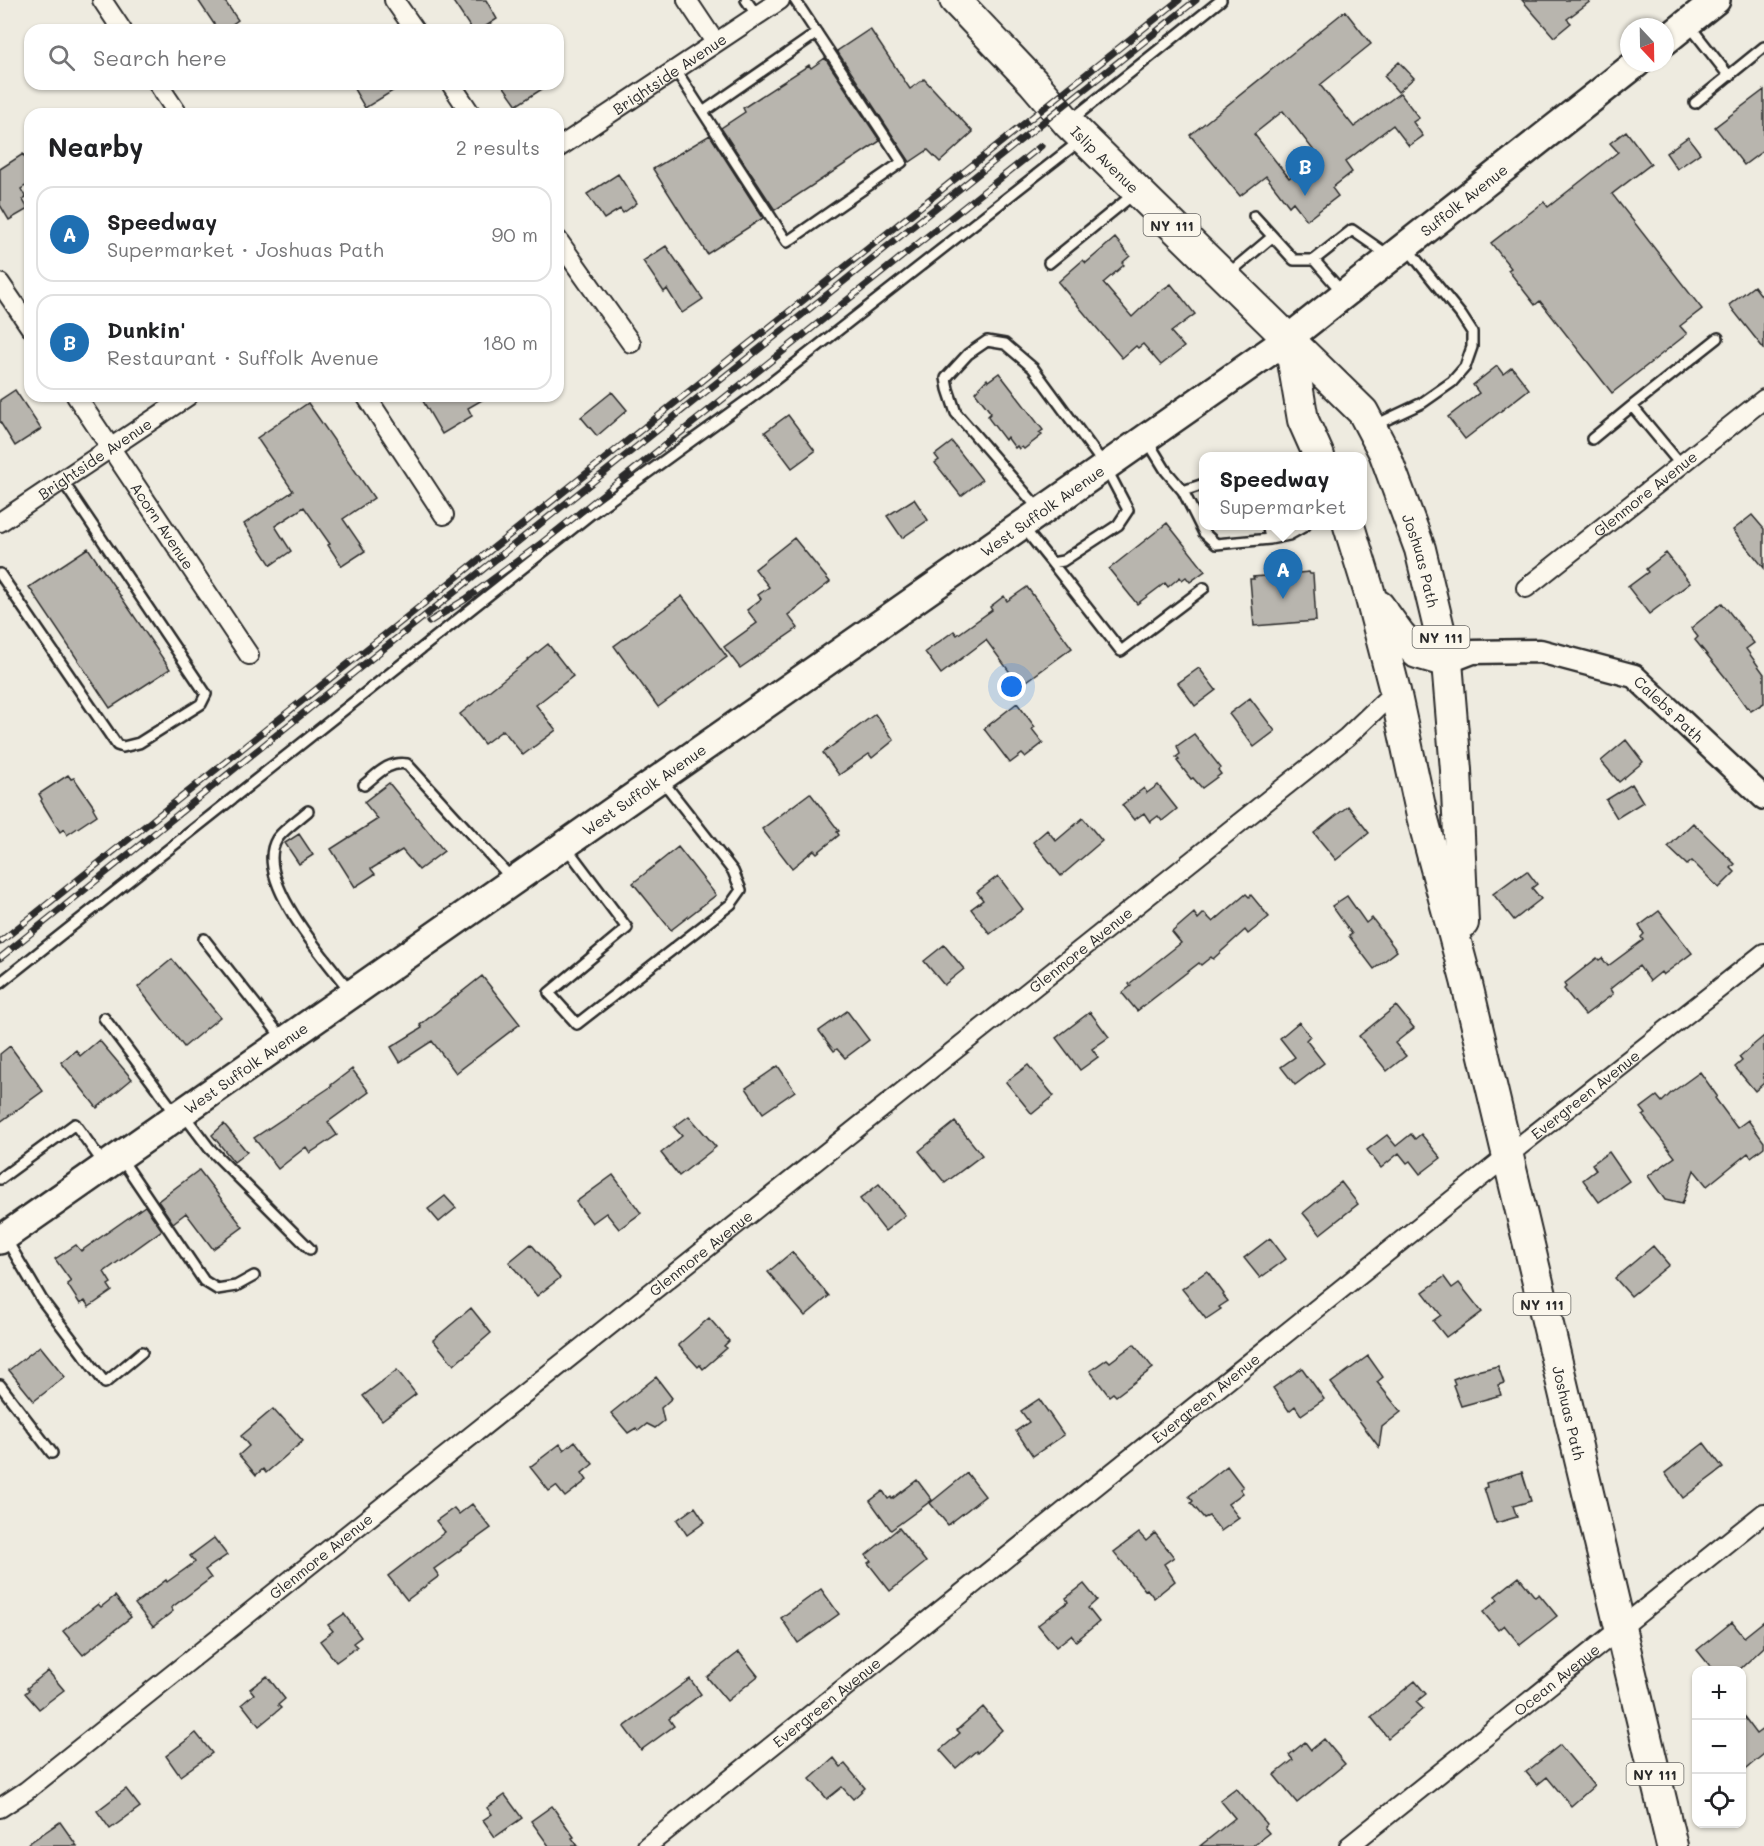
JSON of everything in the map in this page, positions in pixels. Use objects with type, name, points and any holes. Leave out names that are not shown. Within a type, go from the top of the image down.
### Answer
[{"type":"main road","name":"Islip Avenue","points":[[955,0],[1076,131],[1289,338]]},
{"type":"main road","points":[[1674,34],[1716,0]]},
{"type":"main road","name":"Suffolk Avenue","points":[[1289,338],[1626,72]]},
{"type":"main road","points":[[1289,338],[1303,420],[1315,452]]},
{"type":"main road","name":"Joshuas Path","points":[[1289,338],[1363,412],[1384,452],[1420,549],[1447,662],[1456,770],[1466,980]]},
{"type":"main road","name":"West Suffolk Avenue","points":[[2,1239],[1289,338]]},
{"type":"main road","name":"Joshuas Path","points":[[1351,530],[1395,691],[1422,816],[1466,980],[1672,1846]]},
{"type":"main road","points":[[1369,591],[1400,635],[1417,653],[1447,662]]},
{"type":"street","points":[[102,0],[118,24]]},
{"type":"street","points":[[394,0],[410,24]]},
{"type":"street","points":[[687,0],[715,42]]},
{"type":"street","name":"Brightside Avenue","points":[[564,144],[715,42],[751,7],[780,0]]},
{"type":"street","points":[[162,90],[174,108]]},
{"type":"street","points":[[455,90],[467,108]]},
{"type":"street","points":[[564,248],[631,343]]},
{"type":"street","points":[[0,283],[24,318]]},
{"type":"street","name":"Glenmore Avenue","points":[[1526,588],[1764,399]]},
{"type":"street","name":"Acorn Avenue","points":[[80,402],[249,655]]},
{"type":"street","name":"Brightside Avenue","points":[[0,522],[179,402]]},
{"type":"street","points":[[370,402],[444,515]]},
{"type":"street","name":"Calebs Path","points":[[1447,662],[1473,652],[1540,651],[1634,676],[1764,798]]},
{"type":"street","name":"Glenmore Avenue","points":[[0,1808],[27,1791],[1347,737],[1395,691]]},
{"type":"street","name":"Evergreen Avenue","points":[[646,1846],[1764,953]]},
{"type":"street","name":"Ocean Avenue","points":[[1349,1846],[1764,1513]]},
{"type":"lane","points":[[675,69],[787,242],[902,162],[795,0]]},
{"type":"lane","points":[[0,983],[592,513],[768,386],[1076,131],[1221,0]]},
{"type":"lane","points":[[1688,23],[1729,76]]},
{"type":"lane","points":[[703,112],[817,33]]},
{"type":"lane","points":[[1695,103],[1764,47]]},
{"type":"lane","points":[[1049,263],[1137,191]]},
{"type":"lane","points":[[1254,216],[1294,260],[1314,260],[1352,230],[1398,252],[1461,315],[1472,332],[1472,347],[1465,367],[1452,382],[1422,403],[1371,427]]},
{"type":"lane","points":[[1225,277],[1272,237]]},
{"type":"lane","points":[[1314,260],[1344,295]]},
{"type":"lane","points":[[1592,439],[1718,338]]},
{"type":"lane","points":[[1052,563],[1063,561],[1118,525],[1128,510],[1105,466],[1033,368],[1005,344],[987,341],[968,354],[946,378],[956,413],[1001,465],[1031,518],[1052,563],[1121,651],[1204,588]]},
{"type":"lane","points":[[1632,406],[1681,465]]},
{"type":"lane","points":[[1146,438],[1166,471],[1183,491],[1199,523]]},
{"type":"lane","points":[[0,574],[117,745],[123,747],[139,743],[201,704],[206,694],[62,480]]},
{"type":"lane","points":[[1183,491],[1199,485]]},
{"type":"lane","points":[[1202,530],[1216,544],[1270,539],[1289,535],[1297,530]]},
{"type":"lane","points":[[1268,530],[1270,539]]},
{"type":"lane","points":[[1232,532],[1234,543]]},
{"type":"lane","points":[[364,785],[389,765],[407,764],[514,881]]},
{"type":"lane","points":[[565,845],[627,928],[549,993],[577,1024],[731,904],[741,890],[733,871],[660,778]]},
{"type":"lane","points":[[308,811],[277,839],[273,852],[274,872],[282,898],[296,920],[352,993]]},
{"type":"lane","points":[[204,939],[284,1041]]},
{"type":"lane","points":[[104,1018],[209,1148],[310,1249]]},
{"type":"lane","points":[[0,1179],[75,1124],[113,1161],[204,1281],[217,1289],[236,1286],[254,1276]]},
{"type":"lane","points":[[2,1239],[42,1300],[105,1383],[142,1352]]},
{"type":"lane","points":[[0,1385],[52,1454]]},
{"type":"building","points":[[198,0],[224,0],[238,20],[232,24],[214,24]]},
{"type":"building","points":[[452,0],[486,0],[497,19],[489,24],[468,24]]},
{"type":"building","points":[[1522,0],[1592,0],[1567,19],[1571,23],[1554,37]]},
{"type":"building","points":[[1345,11],[1371,44],[1320,85],[1354,127],[1400,93],[1419,118],[1413,122],[1423,136],[1409,146],[1393,125],[1345,162],[1352,172],[1332,188],[1338,196],[1307,220],[1293,202],[1289,206],[1266,176],[1240,196],[1190,135]],"holes":[[[1283,111],[1318,156],[1289,178],[1254,134]]]},
{"type":"building","points":[[870,29],[910,89],[924,79],[973,132],[940,162],[928,150],[910,162],[837,51]]},
{"type":"building","points":[[825,58],[880,141],[775,210],[721,128],[745,112],[743,108],[809,65],[811,68]]},
{"type":"building","points":[[1399,62],[1414,78],[1398,92],[1384,76]]},
{"type":"building","points":[[354,90],[394,90],[365,108]]},
{"type":"building","points":[[506,90],[541,90],[517,105]]},
{"type":"building","points":[[1764,90],[1764,150],[1744,165],[1715,127]]},
{"type":"building","points":[[1626,131],[1651,164],[1612,194],[1702,309],[1680,326],[1687,334],[1612,393],[1540,301],[1535,305],[1508,270],[1511,268],[1491,243],[1544,202],[1548,207],[1618,152],[1610,143]]},
{"type":"building","points":[[710,135],[763,218],[707,254],[653,169]]},
{"type":"building","points":[[1688,137],[1700,153],[1677,169],[1666,153]]},
{"type":"building","points":[[23,154],[24,187],[21,189],[24,194],[24,211],[9,220],[0,205],[0,169]]},
{"type":"building","points":[[618,174],[637,203],[623,213],[620,209],[604,219],[587,194]]},
{"type":"building","points":[[1115,238],[1130,256],[1122,263],[1124,265],[1103,283],[1132,317],[1157,293],[1171,284],[1195,314],[1171,332],[1184,347],[1161,365],[1143,344],[1138,348],[1136,346],[1122,358],[1058,282],[1083,260],[1086,263]]},
{"type":"building","points":[[666,246],[703,299],[682,313],[667,289],[664,292],[643,261]]},
{"type":"building","points":[[1754,286],[1764,299],[1764,349],[1729,305]]},
{"type":"building","points":[[1497,366],[1503,374],[1512,367],[1529,389],[1465,439],[1448,417],[1479,393],[1473,385]]},
{"type":"building","points":[[999,373],[1043,430],[1039,433],[1042,435],[1024,449],[1022,447],[1019,449],[1017,446],[1015,448],[1007,437],[1005,440],[989,419],[988,416],[991,413],[975,392],[987,379],[988,381]]},
{"type":"building","points":[[15,390],[41,429],[15,446],[0,422],[0,400]]},
{"type":"building","points":[[612,392],[627,410],[597,436],[581,417]]},
{"type":"building","points":[[423,402],[478,402],[468,408],[472,416],[442,434]]},
{"type":"building","points":[[308,403],[374,498],[343,519],[365,551],[342,566],[328,545],[330,544],[304,507],[275,526],[291,551],[271,565],[244,524],[293,491],[257,438]]},
{"type":"building","points":[[788,415],[815,451],[792,468],[765,432]]},
{"type":"building","points":[[952,442],[982,480],[961,496],[935,463],[939,460],[935,455]]},
{"type":"building","points":[[914,499],[928,520],[902,538],[887,516]]},
{"type":"building","points":[[1752,515],[1764,529],[1764,568],[1733,530]]},
{"type":"building","points":[[1167,523],[1205,571],[1190,582],[1186,577],[1182,580],[1180,577],[1168,587],[1165,583],[1137,604],[1109,569]]},
{"type":"building","points":[[794,538],[830,582],[788,615],[798,628],[740,668],[724,647],[757,623],[747,610],[761,599],[758,595],[769,587],[755,569]]},
{"type":"building","points":[[88,548],[170,669],[110,708],[29,587]]},
{"type":"building","points":[[1666,553],[1690,583],[1649,614],[1628,587],[1648,572],[1646,569]]},
{"type":"building","points":[[1299,572],[1313,574],[1316,621],[1254,626],[1250,579],[1264,576],[1264,574]]},
{"type":"building","points":[[1027,587],[1072,648],[1020,686],[986,640],[941,674],[925,652],[954,631],[957,635],[992,610],[990,607],[1004,596],[1007,601]]},
{"type":"building","points":[[682,596],[727,657],[658,707],[614,646]]},
{"type":"building","points":[[1722,603],[1754,643],[1746,649],[1764,674],[1764,703],[1751,711],[1695,640],[1698,637],[1691,628]]},
{"type":"building","points":[[548,644],[573,676],[536,705],[556,730],[523,755],[503,730],[484,744],[460,714]]},
{"type":"building","points":[[1199,668],[1216,690],[1195,706],[1178,683]]},
{"type":"building","points":[[1250,698],[1275,731],[1254,747],[1229,714]]},
{"type":"building","points":[[1017,703],[1035,727],[1032,729],[1043,743],[1025,757],[1022,754],[1010,763],[984,729]]},
{"type":"building","points":[[875,714],[894,740],[872,758],[869,754],[839,775],[823,753]]},
{"type":"building","points":[[1194,734],[1221,768],[1218,770],[1221,774],[1202,788],[1193,778],[1191,779],[1176,757],[1180,754],[1177,746]]},
{"type":"building","points":[[1626,740],[1643,762],[1619,782],[1601,761]]},
{"type":"building","points":[[68,775],[71,779],[74,778],[97,815],[67,835],[64,829],[60,832],[39,794]]},
{"type":"building","points":[[389,783],[444,851],[419,870],[402,850],[371,869],[375,874],[355,887],[331,849],[378,819],[364,802]]},
{"type":"building","points":[[1632,784],[1643,802],[1617,818],[1606,800]]},
{"type":"building","points":[[1158,785],[1177,809],[1162,821],[1158,816],[1150,822],[1144,813],[1134,820],[1122,805],[1144,788],[1147,793]]},
{"type":"building","points":[[810,793],[839,831],[837,832],[839,835],[817,853],[814,850],[792,868],[762,829]]},
{"type":"building","points":[[1348,806],[1369,833],[1336,860],[1314,833]]},
{"type":"building","points":[[1083,818],[1102,841],[1061,876],[1033,842],[1047,830],[1056,841]]},
{"type":"building","points":[[1693,823],[1735,864],[1731,868],[1735,872],[1719,888],[1692,861],[1687,865],[1668,847]]},
{"type":"building","points":[[299,834],[313,855],[299,864],[285,843]]},
{"type":"building","points":[[678,847],[716,895],[671,930],[633,883]]},
{"type":"building","points":[[1527,871],[1537,884],[1532,888],[1541,899],[1514,920],[1493,894]]},
{"type":"building","points":[[998,876],[1023,909],[990,934],[971,909],[983,900],[977,892]]},
{"type":"building","points":[[1246,894],[1249,897],[1251,895],[1269,917],[1248,934],[1245,930],[1213,959],[1211,957],[1201,965],[1199,963],[1137,1011],[1122,993],[1131,986],[1129,984],[1181,943],[1172,932],[1194,913],[1198,919],[1204,913],[1213,922]]},
{"type":"building","points":[[1347,896],[1366,923],[1372,918],[1397,951],[1374,969],[1349,936],[1352,934],[1332,906]]},
{"type":"building","points":[[1659,911],[1692,953],[1663,975],[1661,972],[1650,981],[1639,966],[1610,989],[1613,994],[1585,1015],[1564,989],[1566,987],[1564,984],[1597,958],[1599,960],[1602,958],[1608,966],[1643,940],[1641,937],[1644,934],[1639,926]]},
{"type":"building","points":[[944,945],[964,969],[944,985],[924,961]]},
{"type":"building","points":[[172,959],[220,1017],[184,1047],[138,987]]},
{"type":"building","points":[[482,976],[520,1024],[456,1073],[432,1041],[400,1062],[391,1047],[422,1028],[420,1025]]},
{"type":"building","points":[[1396,1006],[1414,1028],[1395,1043],[1406,1056],[1387,1071],[1359,1036]]},
{"type":"building","points":[[847,1011],[869,1040],[845,1058],[837,1049],[834,1051],[819,1031]]},
{"type":"building","points":[[1090,1012],[1109,1037],[1092,1049],[1098,1057],[1080,1070],[1056,1038]]},
{"type":"building","points":[[1299,1022],[1310,1036],[1306,1040],[1324,1063],[1295,1085],[1281,1067],[1295,1057],[1280,1038]]},
{"type":"building","points":[[1764,1036],[1764,1083],[1755,1091],[1735,1067],[1742,1061],[1739,1057]]},
{"type":"building","points":[[99,1040],[132,1079],[97,1108],[61,1062],[76,1050],[80,1056]]},
{"type":"building","points":[[10,1046],[43,1091],[0,1122],[0,1054]]},
{"type":"building","points":[[1028,1065],[1054,1096],[1032,1114],[1006,1082]]},
{"type":"building","points":[[778,1066],[795,1091],[763,1113],[746,1088]]},
{"type":"building","points":[[352,1069],[369,1092],[328,1122],[337,1135],[310,1153],[306,1147],[278,1169],[254,1138],[332,1086]]},
{"type":"building","points":[[1700,1072],[1717,1096],[1715,1098],[1737,1128],[1748,1120],[1764,1142],[1764,1147],[1751,1157],[1748,1153],[1707,1186],[1694,1170],[1682,1204],[1665,1200],[1648,1176],[1675,1157],[1643,1116],[1646,1114],[1641,1108],[1657,1096],[1662,1102]]},
{"type":"building","points":[[689,1116],[716,1147],[679,1176],[661,1153],[682,1136],[674,1127]]},
{"type":"building","points":[[955,1122],[982,1155],[945,1183],[919,1151]]},
{"type":"building","points":[[224,1124],[247,1152],[234,1162],[212,1135]]},
{"type":"building","points":[[1411,1134],[1415,1139],[1421,1134],[1441,1158],[1420,1174],[1410,1161],[1407,1163],[1399,1153],[1381,1168],[1367,1150],[1387,1135],[1396,1146]]},
{"type":"building","points":[[1609,1152],[1629,1181],[1599,1202],[1583,1180],[1596,1170],[1592,1164]]},
{"type":"building","points":[[199,1170],[243,1227],[213,1249],[186,1213],[173,1223],[158,1201]]},
{"type":"building","points":[[613,1175],[641,1213],[619,1229],[606,1213],[592,1223],[576,1202]]},
{"type":"building","points":[[1341,1182],[1358,1204],[1320,1234],[1303,1213]]},
{"type":"building","points":[[879,1184],[905,1215],[885,1231],[860,1199]]},
{"type":"building","points":[[445,1196],[456,1208],[439,1222],[428,1209]]},
{"type":"building","points":[[145,1206],[162,1230],[104,1272],[111,1283],[108,1285],[112,1291],[89,1307],[85,1301],[80,1304],[67,1284],[71,1281],[55,1259],[76,1245],[81,1251]]},
{"type":"building","points":[[1270,1238],[1286,1259],[1260,1278],[1244,1258]]},
{"type":"building","points":[[531,1244],[560,1278],[537,1296],[509,1262]]},
{"type":"building","points":[[1653,1246],[1669,1265],[1631,1296],[1615,1278]]},
{"type":"building","points":[[792,1252],[829,1296],[805,1316],[768,1272]]},
{"type":"building","points":[[1207,1271],[1228,1301],[1206,1319],[1182,1289]]},
{"type":"building","points":[[1444,1277],[1452,1288],[1459,1283],[1482,1312],[1446,1337],[1433,1321],[1441,1315],[1423,1292]]},
{"type":"building","points":[[471,1308],[491,1333],[454,1365],[433,1340]]},
{"type":"building","points":[[709,1318],[729,1341],[724,1346],[727,1348],[703,1369],[700,1365],[698,1367],[678,1345]]},
{"type":"building","points":[[1134,1344],[1153,1368],[1116,1396],[1113,1393],[1109,1396],[1090,1371],[1107,1359],[1110,1362]]},
{"type":"building","points":[[40,1346],[65,1377],[34,1401],[9,1370]]},
{"type":"building","points":[[1368,1356],[1383,1377],[1377,1382],[1401,1412],[1382,1427],[1379,1447],[1331,1383]]},
{"type":"building","points":[[1498,1366],[1504,1383],[1498,1385],[1501,1395],[1461,1406],[1453,1379]]},
{"type":"building","points":[[1302,1368],[1324,1399],[1301,1415],[1295,1406],[1289,1411],[1273,1388]]},
{"type":"building","points":[[397,1370],[416,1394],[382,1420],[363,1396]]},
{"type":"building","points":[[656,1377],[672,1398],[661,1408],[664,1421],[655,1428],[647,1424],[638,1431],[636,1428],[628,1433],[611,1413]]},
{"type":"building","points":[[1039,1399],[1064,1435],[1033,1456],[1016,1431],[1029,1422],[1021,1411]]},
{"type":"building","points":[[273,1409],[303,1441],[266,1473],[263,1469],[256,1475],[239,1455],[249,1446],[241,1436]]},
{"type":"building","points":[[575,1441],[593,1464],[582,1473],[587,1480],[565,1497],[556,1486],[549,1491],[530,1467],[560,1444],[564,1450]]},
{"type":"building","points":[[1704,1443],[1723,1468],[1683,1498],[1665,1473]]},
{"type":"building","points":[[1227,1466],[1243,1487],[1240,1489],[1243,1493],[1228,1504],[1239,1518],[1221,1531],[1209,1516],[1204,1518],[1191,1503],[1193,1501],[1189,1496]]},
{"type":"building","points":[[1522,1472],[1531,1501],[1513,1506],[1517,1517],[1496,1523],[1484,1488],[1487,1487],[1486,1483]]},
{"type":"building","points":[[967,1473],[985,1496],[948,1525],[930,1503]]},
{"type":"building","points":[[917,1480],[932,1500],[891,1530],[870,1501],[883,1491],[888,1499],[891,1497],[892,1499]]},
{"type":"building","points":[[472,1504],[491,1528],[434,1569],[439,1576],[407,1600],[388,1576],[445,1532],[436,1521],[454,1508],[459,1514]]},
{"type":"building","points":[[695,1507],[705,1522],[687,1535],[677,1520]]},
{"type":"building","points":[[899,1528],[926,1562],[890,1591],[868,1563],[871,1561],[866,1555]]},
{"type":"building","points":[[1139,1533],[1146,1541],[1155,1533],[1174,1557],[1164,1564],[1175,1581],[1154,1598],[1114,1552]]},
{"type":"building","points":[[214,1538],[227,1555],[205,1570],[211,1578],[171,1608],[173,1611],[153,1627],[135,1604],[166,1580],[167,1582],[195,1562],[190,1556]]},
{"type":"building","points":[[1519,1577],[1535,1597],[1539,1594],[1557,1616],[1520,1645],[1504,1625],[1498,1630],[1483,1612],[1498,1600],[1495,1596]]},
{"type":"building","points":[[1084,1584],[1097,1600],[1088,1608],[1099,1622],[1076,1641],[1071,1635],[1056,1647],[1038,1625],[1068,1602],[1066,1598]]},
{"type":"building","points":[[821,1589],[839,1614],[798,1643],[781,1618]]},
{"type":"building","points":[[115,1596],[131,1617],[83,1655],[63,1631],[98,1604],[101,1607]]},
{"type":"building","points":[[344,1614],[361,1637],[353,1643],[357,1647],[336,1662],[320,1641],[333,1631],[328,1625]]},
{"type":"building","points":[[1764,1621],[1764,1647],[1743,1666],[1710,1666],[1697,1650],[1732,1622],[1744,1637]]},
{"type":"building","points":[[739,1652],[758,1676],[727,1701],[707,1677]]},
{"type":"building","points":[[48,1671],[64,1690],[39,1709],[25,1693],[29,1690],[27,1688]]},
{"type":"building","points":[[267,1676],[285,1699],[278,1705],[281,1708],[259,1726],[242,1704],[254,1694],[250,1689]]},
{"type":"building","points":[[690,1679],[701,1694],[669,1719],[674,1726],[641,1750],[624,1727]]},
{"type":"building","points":[[1415,1681],[1426,1694],[1416,1702],[1423,1709],[1388,1738],[1371,1717]]},
{"type":"building","points":[[983,1707],[1002,1730],[977,1753],[976,1751],[956,1768],[940,1750],[960,1733],[957,1730]]},
{"type":"building","points":[[1746,1719],[1757,1734],[1764,1729],[1764,1754],[1746,1769]]},
{"type":"building","points":[[196,1733],[212,1753],[180,1776],[166,1756]]},
{"type":"building","points":[[1324,1739],[1345,1764],[1297,1803],[1274,1775],[1293,1760],[1289,1755],[1305,1742],[1311,1750]]},
{"type":"building","points":[[1560,1745],[1594,1786],[1571,1806],[1547,1777],[1537,1785],[1526,1772]]},
{"type":"building","points":[[834,1758],[841,1767],[845,1764],[865,1788],[853,1799],[842,1787],[827,1799],[810,1779]]},
{"type":"building","points":[[1236,1788],[1267,1824],[1264,1827],[1269,1833],[1252,1846],[1200,1846],[1235,1818],[1220,1800]]},
{"type":"building","points":[[126,1789],[140,1807],[110,1829],[97,1811]]},
{"type":"building","points":[[505,1795],[522,1818],[495,1837],[483,1820],[492,1814],[487,1808]]},
{"type":"building","points":[[552,1806],[578,1846],[549,1846],[531,1821]]},
{"type":"building","points":[[60,1822],[77,1846],[25,1846]]},
{"type":"railway","points":[[0,942],[1179,0]]},
{"type":"railway","points":[[0,958],[1196,0]]},
{"type":"railway","points":[[429,622],[466,599],[543,542],[1041,146]]},
{"type":"place","name":"Dunkin'","points":[[1305,196]]},
{"type":"place","name":"Speedway","points":[[1283,599]]}]
